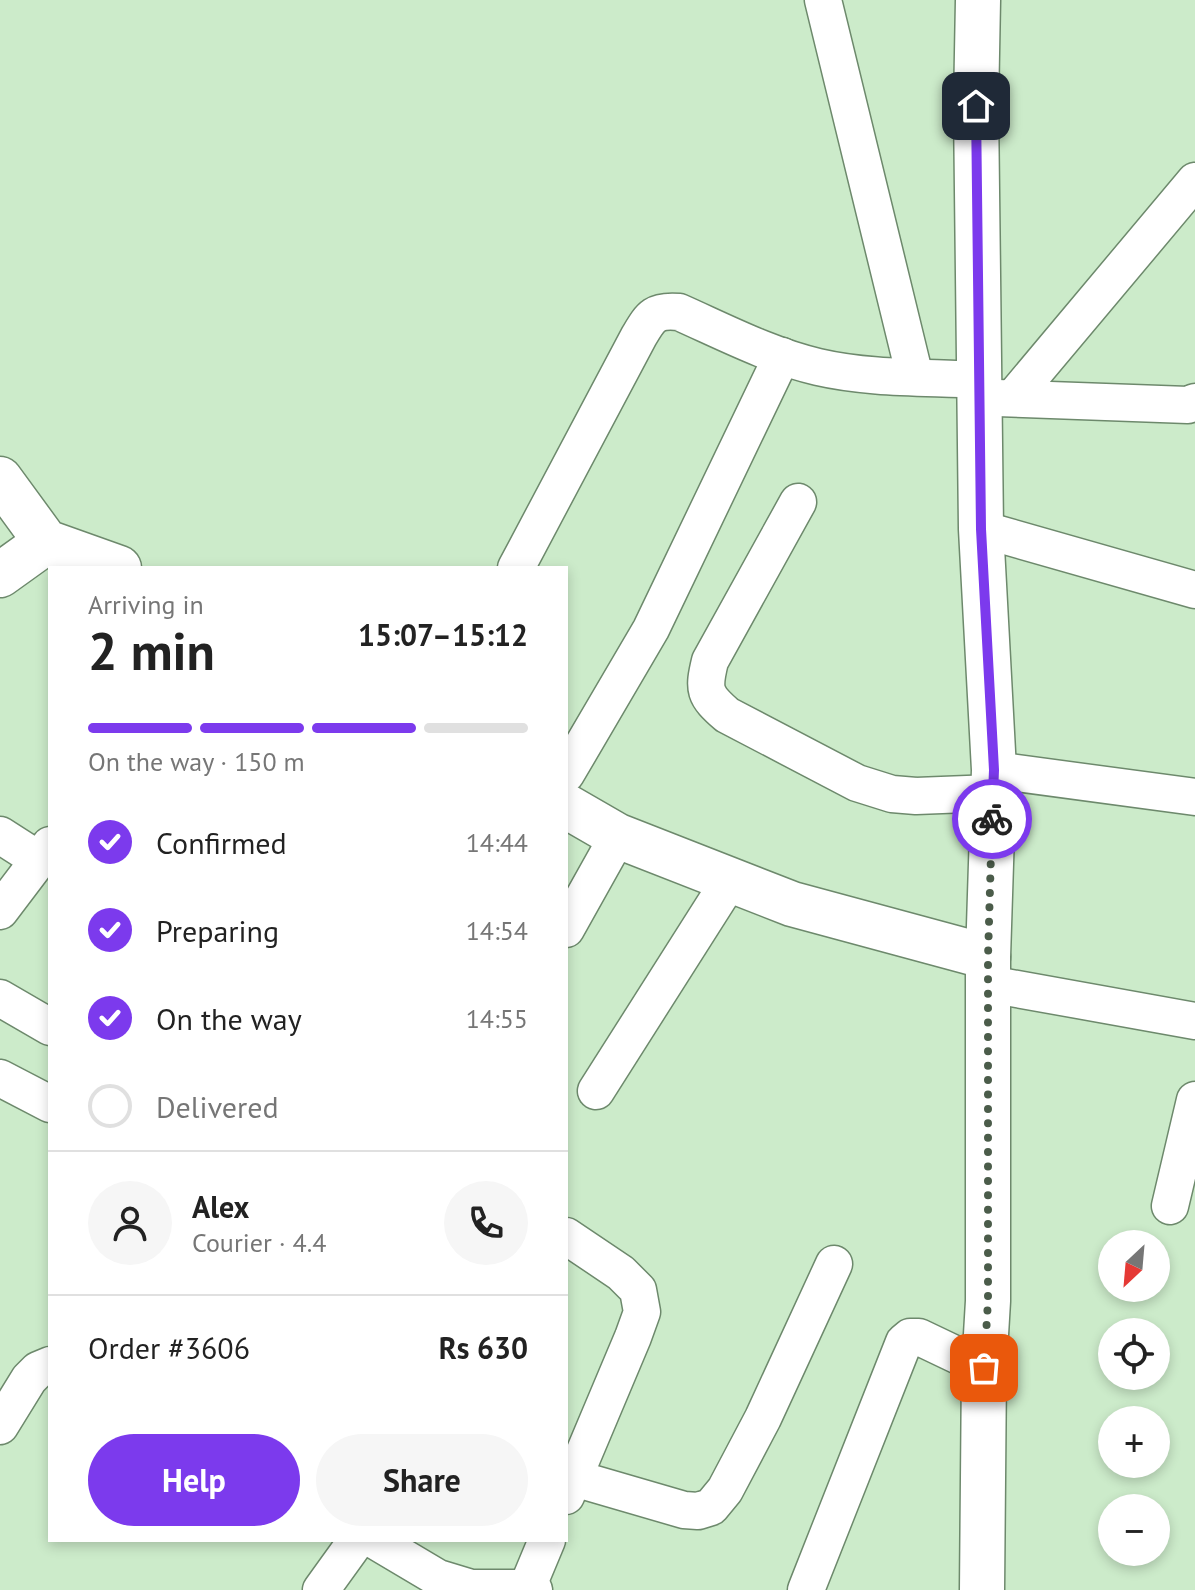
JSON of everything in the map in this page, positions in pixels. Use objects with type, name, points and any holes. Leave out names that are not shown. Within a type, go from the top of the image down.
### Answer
[{"type":"main road","points":[[978,0],[976,121],[991,392],[981,529],[993,781],[988,971],[988,1301],[984,1368],[982,1590]]},
{"type":"main road","points":[[0,479],[46,542],[113,566]]},
{"type":"main road","points":[[0,575],[46,542]]},
{"type":"main road","points":[[568,807],[618,836],[730,880],[988,971]]},
{"type":"street","points":[[823,0],[915,377]]},
{"type":"street","points":[[991,392],[1195,181]]},
{"type":"street","points":[[517,566],[649,319],[663,311],[679,312],[782,356],[817,367],[915,377],[991,392],[1188,405],[1195,402]]},
{"type":"street","points":[[568,771],[651,629],[782,356]]},
{"type":"street","points":[[798,502],[710,661],[704,684],[712,701],[727,715],[857,783],[892,794],[916,796],[993,781],[1195,797]]},
{"type":"street","points":[[981,529],[1195,590]]},
{"type":"street","points":[[0,835],[44,853],[0,911]]},
{"type":"street","points":[[568,925],[618,836]]},
{"type":"street","points":[[596,1091],[730,880]]},
{"type":"street","points":[[988,971],[1195,1021]]},
{"type":"street","points":[[0,998],[48,1026]]},
{"type":"street","points":[[0,1078],[48,1103]]},
{"type":"street","points":[[1170,1206],[1195,1100]]},
{"type":"street","points":[[568,1237],[621,1273],[638,1290],[642,1312],[570,1487],[684,1510],[698,1511],[711,1507],[725,1490],[763,1418],[834,1264]]},
{"type":"street","points":[[806,1590],[904,1342],[910,1337],[919,1337],[984,1368]]},
{"type":"street","points":[[5,1408],[38,1370],[48,1366]]},
{"type":"street","points":[[321,1590],[356,1542]]},
{"type":"street","points":[[377,1542],[438,1578],[471,1588],[530,1589],[546,1542]]},
{"type":"way so far","points":[[984,1368],[988,1301],[988,957],[992,819]]},
{"type":"route","points":[[976,106],[981,529],[994,770],[992,819]]}]
